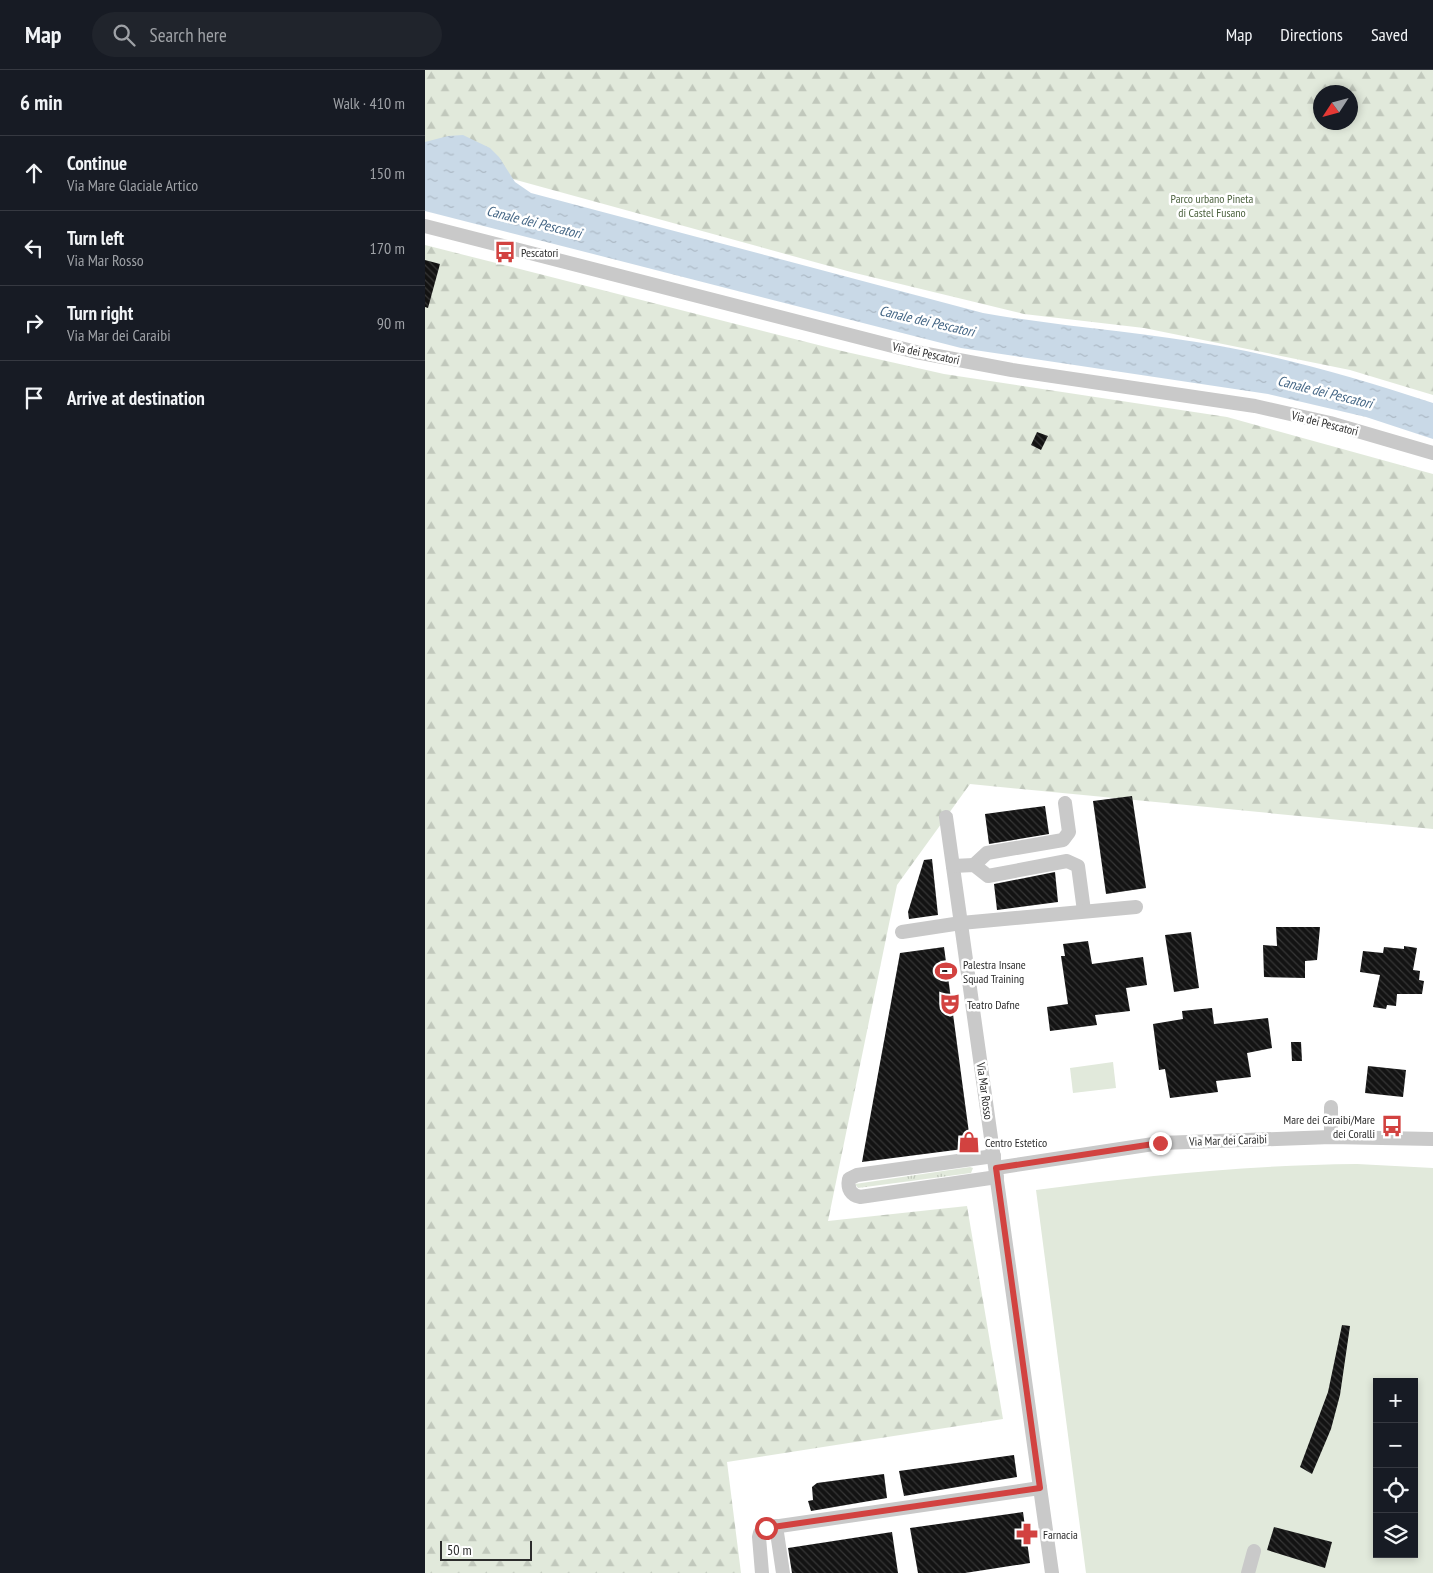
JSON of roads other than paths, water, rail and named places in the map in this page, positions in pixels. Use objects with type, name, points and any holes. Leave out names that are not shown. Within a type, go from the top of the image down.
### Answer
[{"type":"street","name":"Via dei Pescatori","points":[[425,226],[916,352],[994,367],[1255,406],[1330,423],[1433,453]]},
{"type":"street","points":[[953,866],[974,865],[987,853],[1063,840],[1069,832],[1065,803]]},
{"type":"street","name":"Via Mar Rosso","points":[[946,817],[1051,1573]]},
{"type":"street","points":[[974,865],[988,876],[1067,861],[1073,862],[1078,866],[1084,911]]},
{"type":"street","points":[[902,932],[961,922],[1136,907]]},
{"type":"street","points":[[1331,1107],[1331,1136]]},
{"type":"street","name":"Via Mar dei Caraibi","points":[[996,1167],[857,1175],[849,1180],[848,1187],[853,1195],[860,1198],[996,1167],[1152,1144],[1331,1136],[1433,1139]]},
{"type":"street","points":[[762,1573],[758,1542],[760,1533],[766,1528],[1040,1488]]},
{"type":"street","points":[[776,1526],[783,1573]]},
{"type":"street","points":[[1248,1573],[1254,1551]]},
{"type":"water","name":"Canale dei Pescatori","points":[[463,135],[490,148],[499,157],[515,182],[531,193],[983,313],[1220,346],[1328,371],[1433,403],[1433,439],[1366,417],[1268,394],[961,348],[425,211],[425,142],[448,136]]},
{"type":"place","name":"Pescatori","points":[[505,252]]},
{"type":"place","name":"Palestra Insane Squad Training","points":[[946,971]]},
{"type":"place","name":"Teatro Dafne","points":[[950,1004]]},
{"type":"place","name":"Mare dei Caraibi/Mare dei Coralli","points":[[1392,1126]]},
{"type":"place","name":"Centro Estetico","points":[[969,1142]]},
{"type":"place","name":"Farnacia","points":[[1027,1534]]},
{"type":"park label","name":"Parco urbano Pineta di Castel Fusano","points":[[1212,205]]}]
